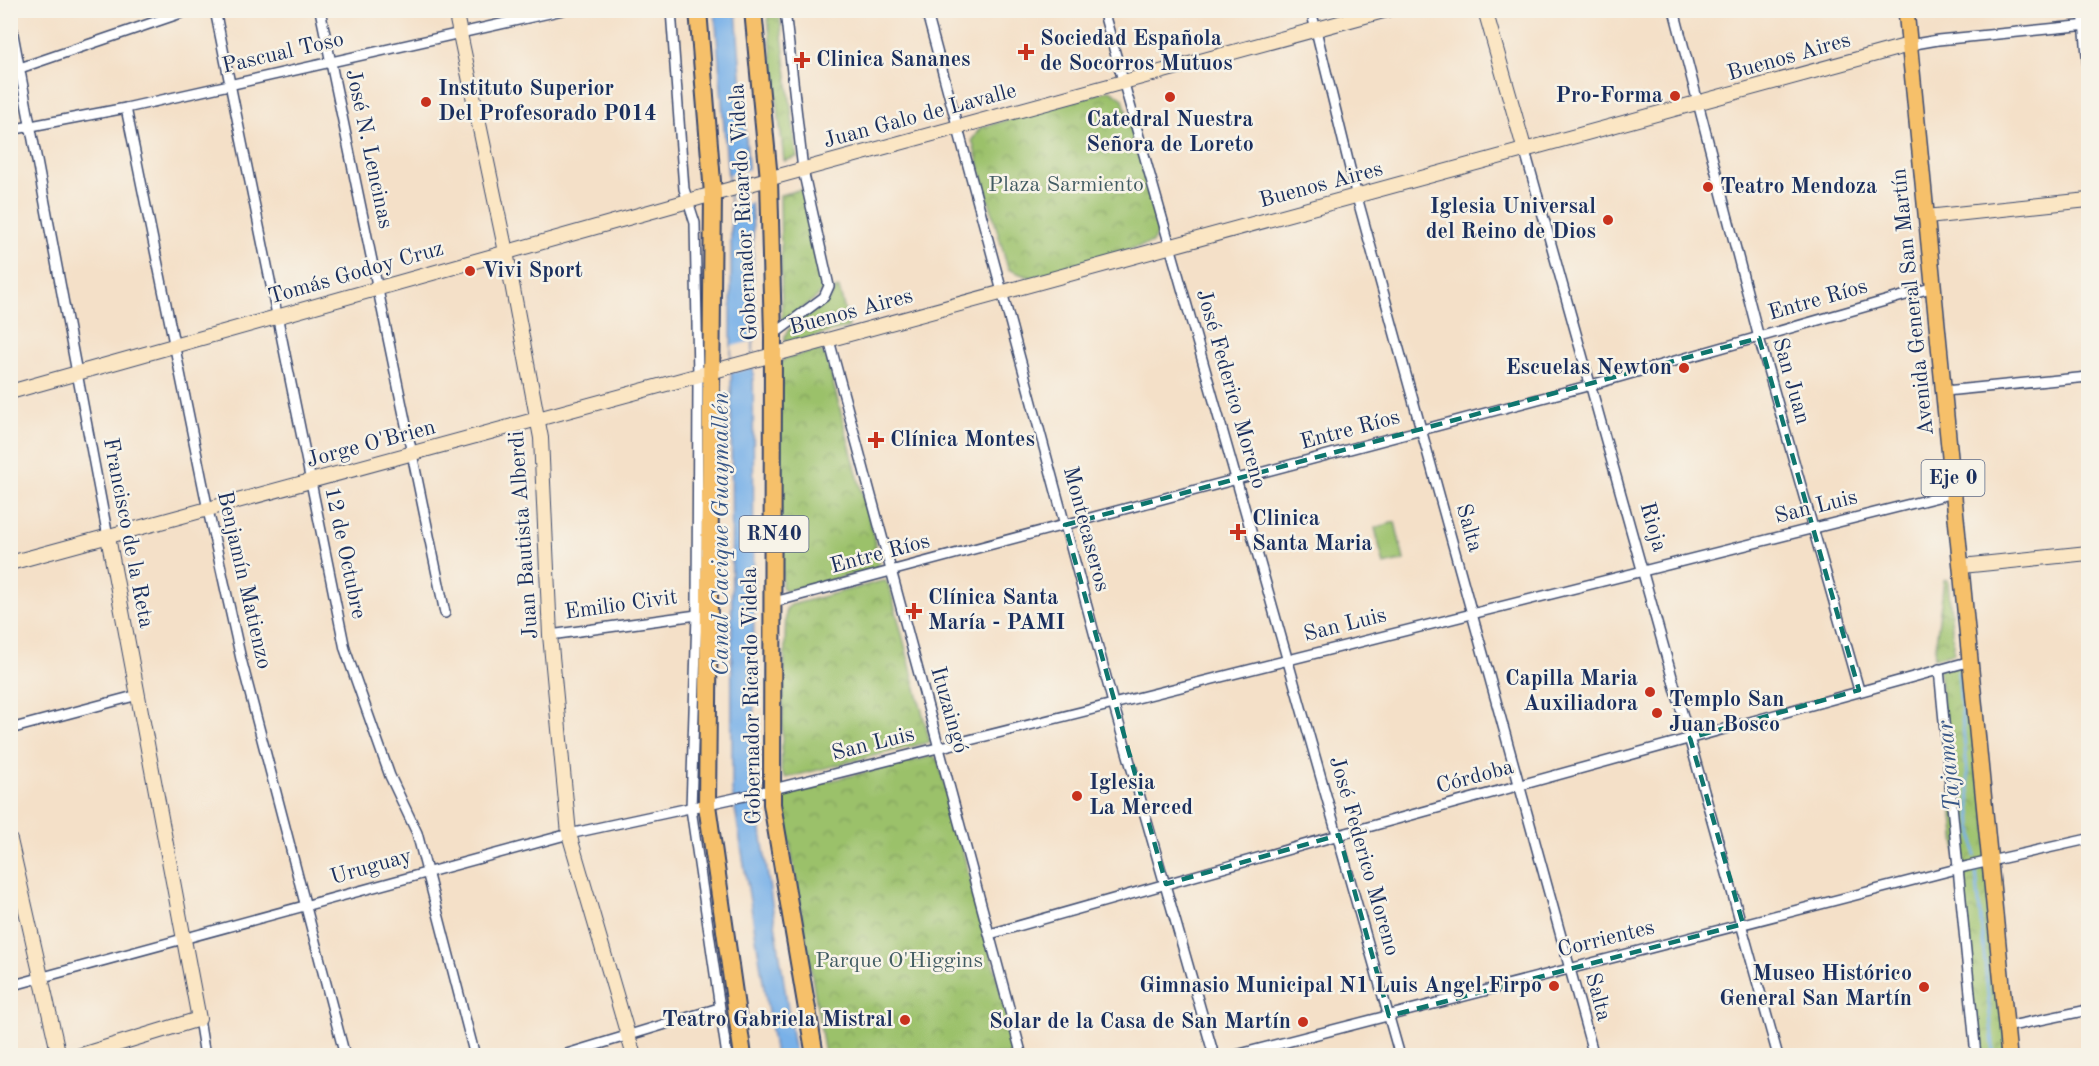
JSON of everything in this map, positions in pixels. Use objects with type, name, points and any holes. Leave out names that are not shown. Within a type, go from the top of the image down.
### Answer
[{"type":"highway","name":"Gobernador Ricardo Videla","points":[[698,10],[713,194],[706,373],[699,807],[743,1056]]},
{"type":"highway","name":"Gobernador Ricardo Videla","points":[[753,10],[769,179],[773,335],[774,602],[771,789],[773,819],[814,1056]]},
{"type":"main road","name":"Avenida General San Martín","points":[[1906,10],[2009,1056]]},
{"type":"street","points":[[20,68],[190,10]]},
{"type":"street","name":"12 de Octubre","points":[[214,10],[310,483],[353,676],[390,776],[417,832],[476,1056]]},
{"type":"street","name":"José N. Lencinas","points":[[320,10],[445,613]]},
{"type":"street","name":"Juan Bautista Alberdi","points":[[455,10],[506,252],[538,420],[550,635],[569,834],[634,1056]]},
{"type":"street","points":[[670,10],[684,189],[695,223],[706,373],[697,615],[699,807],[719,1008],[727,1056]]},
{"type":"street","points":[[773,335],[818,303],[829,289],[803,170],[785,10]]},
{"type":"street","name":"Montecaseros","points":[[926,10],[1113,704],[1214,1056]]},
{"type":"street","name":"José Federico Moreno","points":[[1103,10],[1400,1056]]},
{"type":"street","name":"Salta","points":[[1311,10],[1357,197],[1521,784],[1594,1056]]},
{"type":"street","name":"Juan Galo de Lavalle","points":[[713,194],[1387,10]]},
{"type":"street","name":"Rioja","points":[[1485,10],[1743,924],[1778,1056]]},
{"type":"street","name":"San Juan","points":[[1674,10],[1758,338],[1859,690]]},
{"type":"street","points":[[2084,10],[2087,25],[2088,66]]},
{"type":"street","name":"Pascual Toso","points":[[10,130],[126,108],[561,11]]},
{"type":"street","name":"Francisco de la Reta","points":[[10,18],[185,939],[205,1056]]},
{"type":"street","points":[[1910,45],[1938,40],[2087,25]]},
{"type":"street","name":"Buenos Aires","points":[[742,363],[1910,45]]},
{"type":"street","name":"Benjamín Matienzo","points":[[126,108],[208,510],[244,670],[345,1056]]},
{"type":"street","name":"Tomás Godoy Cruz","points":[[10,392],[713,194]]},
{"type":"street","points":[[1927,217],[2088,200]]},
{"type":"street","name":"Entre Ríos","points":[[774,602],[1237,481],[1591,385],[1935,287]]},
{"type":"street","name":"Ituzaingó","points":[[829,340],[889,572],[939,747],[1022,1056]]},
{"type":"street","name":"Jorge O'Brien","points":[[10,563],[310,483],[742,363]]},
{"type":"street","points":[[1945,391],[2088,376]]},
{"type":"street","name":"San Luis","points":[[749,795],[1954,493]]},
{"type":"street","points":[[1962,566],[2088,553]]},
{"type":"street","name":"Emilio Civit","points":[[550,635],[697,615]]},
{"type":"street","name":"Córdoba","points":[[990,934],[1521,784],[1971,661]]},
{"type":"street","points":[[1939,669],[1976,1056]]},
{"type":"street","points":[[10,729],[138,694]]},
{"type":"street","name":"Uruguay","points":[[10,986],[569,834],[749,795]]},
{"type":"street","name":"Corrientes","points":[[1232,1056],[1958,868],[2088,839]]},
{"type":"street","points":[[10,840],[16,896],[41,977],[59,1056]]},
{"type":"street","points":[[560,1056],[719,1008]]},
{"type":"street","points":[[2006,1027],[2088,1010]]},
{"type":"street","points":[[78,1056],[199,1019]]},
{"type":"highlighted area","points":[[1759,338],[1859,690],[1690,738],[1743,924],[1389,1016],[1339,835],[1166,884],[1065,525]]},
{"type":"green space","points":[[767,11],[779,11],[797,157],[784,161]]},
{"type":"green space","name":"Plaza Sarmiento","points":[[1110,90],[1123,99],[1160,227],[1152,243],[1030,278],[1008,269],[972,140],[980,128]]},
{"type":"green space","points":[[802,189],[824,288],[817,297],[782,323],[780,195]]},
{"type":"green space","points":[[839,288],[849,327],[790,343],[785,341],[790,328],[825,304],[835,289]]},
{"type":"green space","points":[[821,351],[826,356],[880,561],[875,569],[786,591],[782,587],[779,368],[784,359]]},
{"type":"green space","points":[[1395,522],[1404,560],[1384,565],[1375,528]]},
{"type":"green space","points":[[1944,580],[1948,580],[1954,653],[1934,658]]},
{"type":"green space","points":[[886,581],[890,588],[930,742],[786,778],[781,771],[786,609],[791,605]]},
{"type":"green space","points":[[1971,661],[2009,1055],[1976,1055],[1939,669]]},
{"type":"green space","name":"Parque O'Higgins","points":[[933,756],[938,760],[1018,1055],[825,1055],[782,796],[791,790]]},
{"type":"water","points":[[715,11],[736,11],[753,228],[754,785],[795,1055],[775,1055],[732,790],[731,216]]},
{"type":"pier","points":[[750,169],[752,203],[731,208],[729,174]]},
{"type":"pier","points":[[752,341],[753,367],[732,373],[732,346]]},
{"type":"waterway","name":"Tajamar","points":[[1958,672],[1975,856]]},
{"type":"waterway","name":"Tajamar","points":[[1976,872],[1994,1056]]},
{"type":"place","name":"Sociedad Española de Socorros Mutuos","points":[[1026,52]]},
{"type":"place","name":"Clinica Sananes","points":[[802,60]]},
{"type":"place","name":"Pro-Forma","points":[[1675,96]]},
{"type":"place","name":"Catedral Nuestra Señora de Loreto","points":[[1170,97]]},
{"type":"place","name":"Instituto Superior Del Profesorado P014","points":[[426,102]]},
{"type":"place","name":"Teatro Mendoza","points":[[1708,187]]},
{"type":"place","name":"Iglesia Universal del Reino de Dios","points":[[1608,220]]},
{"type":"place","name":"Vivi Sport","points":[[470,271]]},
{"type":"place","name":"Escuelas Newton","points":[[1684,368]]},
{"type":"place","name":"Clínica Montes","points":[[876,440]]},
{"type":"place","name":"Clinica Santa Maria","points":[[1238,532]]},
{"type":"place","name":"Clínica Santa María - PAMI","points":[[914,611]]},
{"type":"place","name":"Capilla Maria Auxiliadora","points":[[1650,692]]},
{"type":"place","name":"Templo San Juan Bosco","points":[[1657,713]]},
{"type":"place","name":"Iglesia La Merced","points":[[1077,796]]},
{"type":"place","name":"Gimnasio Municipal N1 Luis Angel Firpo","points":[[1554,986]]},
{"type":"place","name":"Museo Histórico General San Martín","points":[[1924,987]]},
{"type":"place","name":"Teatro Gabriela Mistral","points":[[905,1020]]},
{"type":"place","name":"Solar de la Casa de San Martín","points":[[1303,1022]]},
{"type":"water label","name":"Canal Cacique Guaymallén","points":[[722,534]]}]
